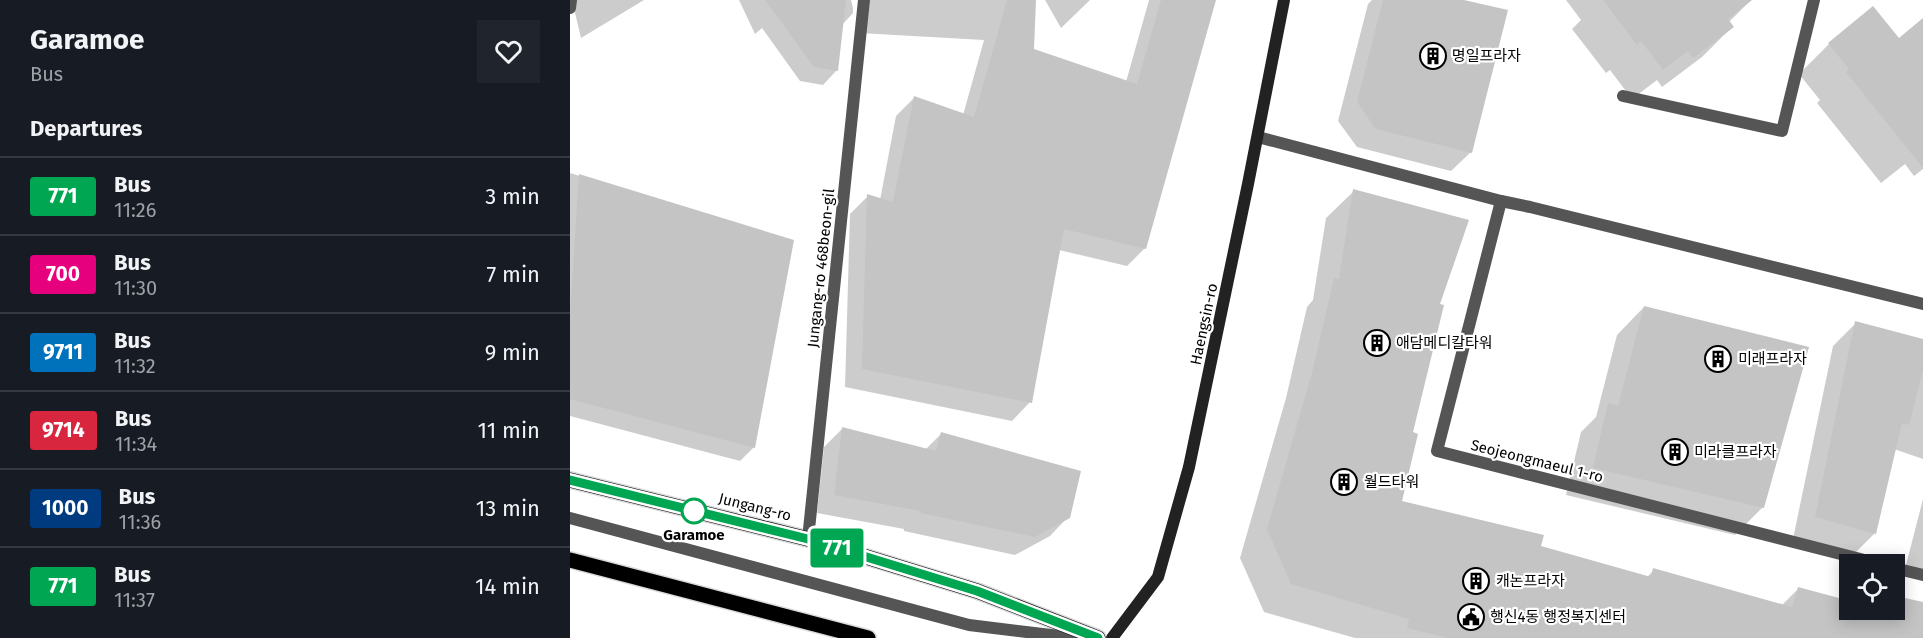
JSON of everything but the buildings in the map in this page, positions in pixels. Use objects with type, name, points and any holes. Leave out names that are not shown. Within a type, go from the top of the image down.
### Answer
[{"type":"main road","name":"Haengsin-ro","points":[[1112,638],[1158,577],[1189,467],[1258,137],[1284,0]]},
{"type":"main road","name":"Jungang-ro","points":[[570,480],[808,539],[977,591],[1098,638]]},
{"type":"main road","points":[[570,560],[868,638]]},
{"type":"street","points":[[570,8],[571,0]]},
{"type":"street","name":"Jungang-ro 468beon-gil","points":[[808,539],[864,0]]},
{"type":"street","points":[[1623,96],[1782,131],[1814,0]]},
{"type":"street","points":[[1258,137],[1501,201],[1923,304]]},
{"type":"street","name":"Seojeongmaeul 1-ro","points":[[1501,201],[1437,451],[1841,554]]},
{"type":"street","points":[[570,518],[969,625],[1076,638]]},
{"type":"street","points":[[1905,571],[1923,575]]},
{"type":"bus line","name":"771","points":[[570,480],[808,539],[977,591],[1098,638]]},
{"type":"place","name":"명일프라자","points":[[1433,56]]},
{"type":"place","name":"애담메디칼타워","points":[[1377,343]]},
{"type":"place","name":"미래프라자","points":[[1718,359]]},
{"type":"place","name":"미라클프라자","points":[[1675,452]]},
{"type":"place","name":"월드타워","points":[[1344,482]]},
{"type":"place","name":"Garamoe","points":[[694,511]]},
{"type":"place","name":"캐논프라자","points":[[1476,581]]},
{"type":"place","name":"행신4동 행정복지센터","points":[[1471,617]]}]
